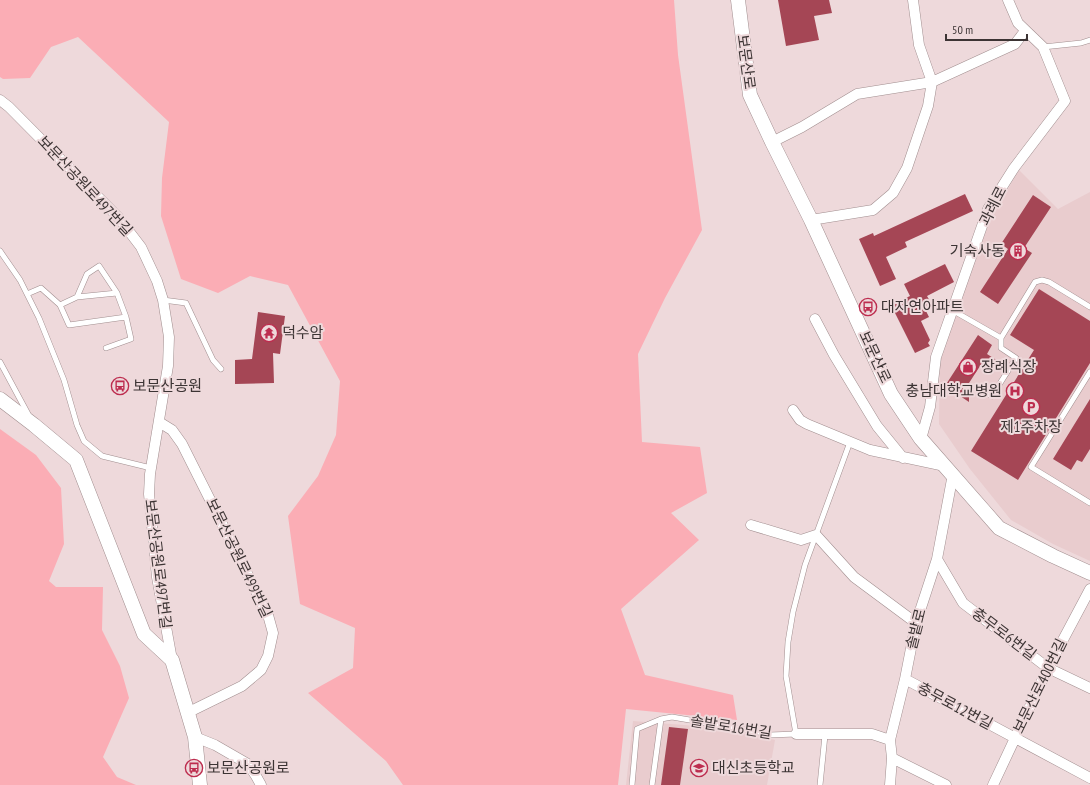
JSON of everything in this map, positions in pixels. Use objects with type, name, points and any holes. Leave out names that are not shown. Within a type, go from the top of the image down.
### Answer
[{"type":"main road","name":"보문산로","points":[[738,0],[750,95],[811,220],[891,394],[921,439],[1000,528],[1053,556],[1090,573]]},
{"type":"main road","points":[[0,399],[76,460],[144,634],[172,660],[195,737],[200,785]]},
{"type":"street","points":[[811,220],[873,210],[893,193],[907,168],[928,106],[932,82],[919,45],[913,0]]},
{"type":"street","name":"과례로","points":[[921,439],[930,407],[936,357],[988,209],[1014,168],[1065,101],[1043,47],[1018,23],[1008,0]]},
{"type":"street","points":[[772,142],[802,127],[858,94],[932,82],[1015,44],[1026,31]]},
{"type":"street","name":"보문산공원로497번길","points":[[0,100],[9,107],[118,217],[141,247],[157,280],[163,300],[169,337],[168,366],[151,468],[149,494],[156,569],[172,660]]},
{"type":"street","points":[[815,319],[834,355],[878,426],[903,458]]},
{"type":"street","points":[[793,410],[800,420],[870,450],[949,470]]},
{"type":"street","name":"보문산공원로499번길","points":[[159,422],[172,430],[182,444],[268,615],[273,633],[268,656],[261,670],[242,686],[187,713]]},
{"type":"street","name":"솔밭로","points":[[890,785],[892,758],[890,740],[905,679],[916,623],[937,559],[949,470]]},
{"type":"street","points":[[750,526],[801,540],[816,535],[854,577],[916,623]]},
{"type":"street","name":"충무로6번길","points":[[937,559],[963,604],[1048,668],[1090,688]]},
{"type":"street","name":"보문산로400번길","points":[[993,785],[1048,668],[1090,589]]},
{"type":"street","name":"충무로12번길","points":[[905,679],[1090,778]]},
{"type":"street","name":"솔밭로16번길","points":[[796,734],[872,734],[890,740]]},
{"type":"street","points":[[195,737],[215,745],[248,764],[261,785]]},
{"type":"street","points":[[892,758],[946,785]]},
{"type":"lane","points":[[1043,47],[1081,43],[1090,40]]},
{"type":"lane","points":[[0,252],[20,280],[39,318],[64,380],[77,425],[84,441],[102,456],[151,468]]},
{"type":"lane","points":[[77,298],[87,274],[99,266],[117,293],[126,317],[131,339],[106,348]]},
{"type":"lane","points":[[978,388],[992,396],[1016,358],[1001,348],[1001,338],[1035,282],[1042,280],[1049,282],[1090,307]]},
{"type":"lane","points":[[27,294],[42,288],[60,305],[69,325],[126,317]]},
{"type":"lane","points":[[60,305],[77,298],[117,293]]},
{"type":"lane","points":[[163,300],[186,303],[213,360],[221,369]]},
{"type":"lane","points":[[952,310],[1001,338]]},
{"type":"lane","points":[[0,362],[34,425]]},
{"type":"lane","points":[[1090,372],[1032,466],[1090,503]]},
{"type":"lane","points":[[796,734],[786,676],[788,642],[793,612],[805,565],[850,442]]},
{"type":"lane","name":"솔밭로16번길","points":[[662,719],[672,717],[770,735],[796,734]]},
{"type":"lane","points":[[632,785],[637,729],[662,719]]},
{"type":"lane","points":[[652,785],[662,719]]},
{"type":"lane","points":[[820,785],[825,735]]},
{"type":"shaded area","points":[[0,0],[674,0],[678,55],[702,230],[665,298],[638,354],[642,442],[700,447],[707,493],[671,513],[699,540],[621,609],[645,675],[733,695],[737,720],[626,709],[618,785],[403,785],[386,761],[308,693],[353,668],[355,628],[300,604],[288,516],[318,476],[336,435],[340,381],[288,285],[250,276],[218,293],[181,279],[161,216],[162,178],[169,122],[78,37],[51,47],[30,78],[3,79],[0,77]]},
{"type":"shaded area","name":"충남대학교병원","points":[[1019,170],[1058,209],[1090,192],[1090,561],[1053,544],[1011,520],[970,469],[939,424],[940,359],[989,222]]},
{"type":"shaded area","points":[[0,429],[36,455],[61,488],[64,544],[49,581],[56,587],[103,587],[102,630],[120,666],[129,698],[103,757],[117,777],[136,785],[0,785]]},
{"type":"shaded area","name":"대신초등학교","points":[[633,721],[735,729],[775,740],[767,785],[626,785]]},
{"type":"building","points":[[778,0],[829,0],[832,13],[814,16],[819,40],[786,46]]},
{"type":"building","points":[[965,194],[973,211],[905,242],[907,247],[886,257],[896,279],[880,286],[859,239],[873,233],[874,236]]},
{"type":"building","name":"기숙사동","points":[[1033,195],[1051,207],[1024,248],[1032,253],[998,304],[980,292],[1008,249],[1001,244]]},
{"type":"building","points":[[945,264],[954,282],[927,296],[931,303],[924,307],[929,317],[921,321],[930,340],[928,343],[930,346],[915,353],[891,305],[910,296],[904,284]]},
{"type":"building","name":"제1주차장","points":[[1039,289],[1090,321],[1090,363],[1018,480],[971,451],[1034,350],[1010,335]]},
{"type":"building","points":[[258,312],[285,316],[280,354],[273,353],[274,383],[235,384],[235,360],[252,359]]},
{"type":"building","name":"장례식장","points":[[978,335],[992,345],[987,354],[1001,363],[995,371],[982,363],[969,383],[969,402],[945,386]]},
{"type":"building","points":[[1090,399],[1090,449],[1082,462],[1077,460],[1071,470],[1053,459]]},
{"type":"building","points":[[669,727],[688,729],[680,785],[661,785]]},
{"type":"place","name":"기숙사동","points":[[1018,251]]},
{"type":"place","name":"대자연아파트","points":[[868,307]]},
{"type":"place","name":"덕수암","points":[[269,333]]},
{"type":"place","name":"장례식장","points":[[968,367]]},
{"type":"place","name":"보문산공원","points":[[120,386]]},
{"type":"place","name":"충남대학교병원","points":[[1015,391]]},
{"type":"place","name":"제1주차장","points":[[1031,407]]},
{"type":"place","name":"보문산공원로","points":[[194,768]]},
{"type":"place","name":"대신초등학교","points":[[699,768]]}]
